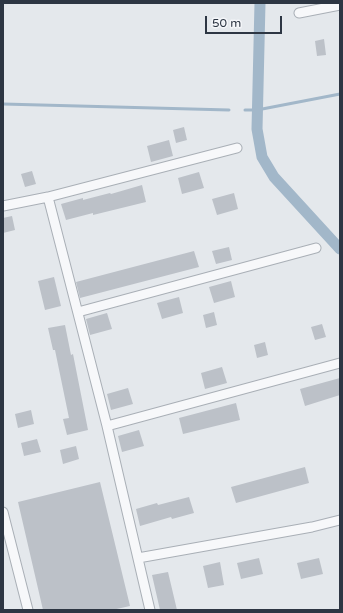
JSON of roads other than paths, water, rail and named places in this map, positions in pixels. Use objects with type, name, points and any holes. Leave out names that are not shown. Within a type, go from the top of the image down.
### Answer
[{"type":"street","points":[[299,13],[340,5]]},
{"type":"street","points":[[3,206],[48,197],[237,148]]},
{"type":"street","points":[[48,197],[107,426],[150,610]]},
{"type":"street","points":[[78,312],[316,248]]},
{"type":"street","points":[[107,426],[340,363]]},
{"type":"street","points":[[3,512],[6,538],[28,610]]},
{"type":"street","points":[[138,558],[340,520]]},
{"type":"waterway","points":[[260,3],[257,129],[262,157],[274,177],[340,249]]},
{"type":"waterway","points":[[245,110],[257,110],[340,94]]},
{"type":"waterway","points":[[3,104],[229,110]]}]
